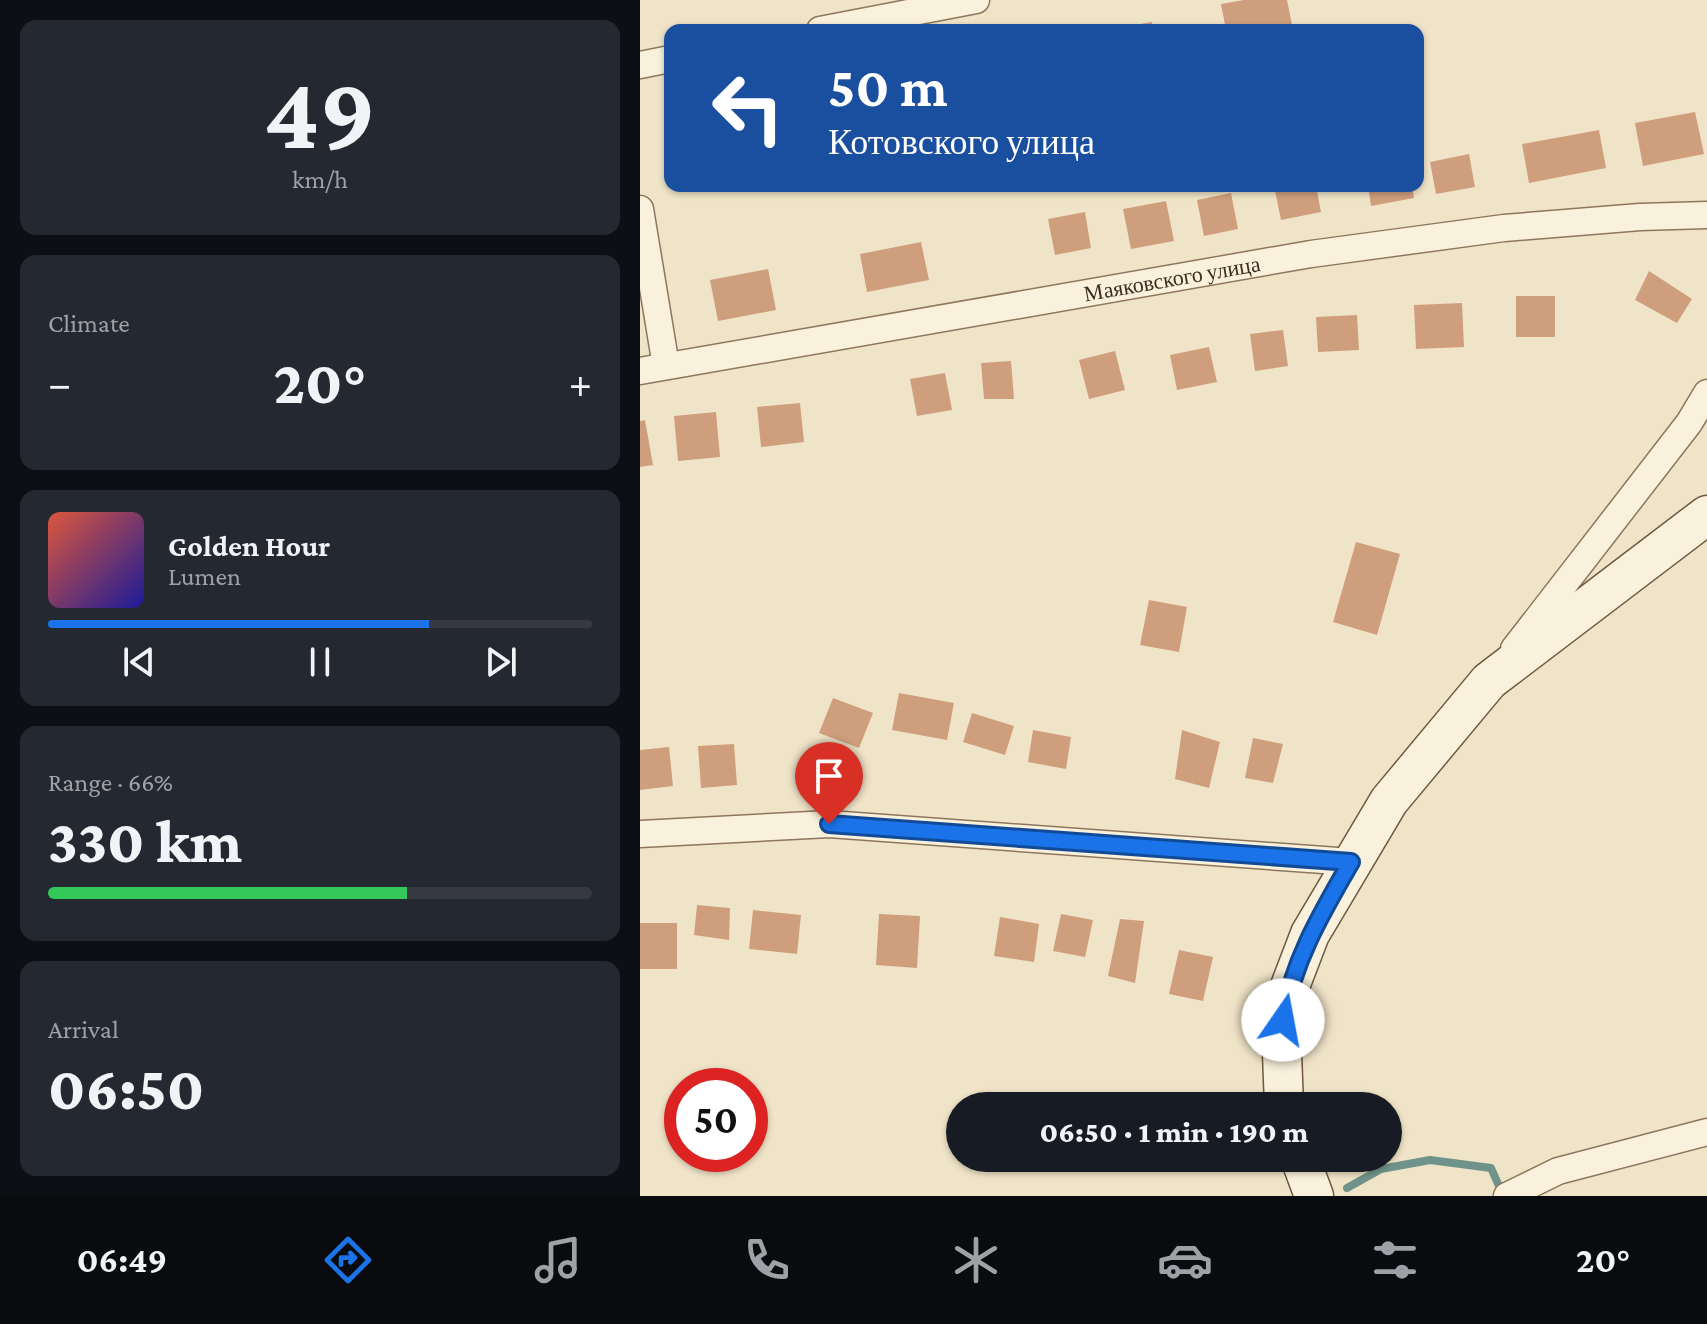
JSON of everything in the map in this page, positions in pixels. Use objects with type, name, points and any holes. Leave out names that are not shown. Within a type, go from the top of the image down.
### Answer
[{"type":"main road","points":[[1282,1092],[1282,1053],[1289,989],[1310,934],[1389,801],[1489,681],[1707,515]]},
{"type":"main road","points":[[1305,1172],[1314,1196]]},
{"type":"street","points":[[851,24],[976,0]]},
{"type":"street","points":[[640,65],[664,60]]},
{"type":"street","points":[[640,209],[666,366]]},
{"type":"street","name":"Маяковского улица","points":[[640,371],[1311,254],[1504,228],[1707,215]]},
{"type":"street","points":[[1489,681],[1689,423],[1707,393]]},
{"type":"street","points":[[640,834],[829,824],[1351,862]]},
{"type":"street","points":[[1508,1195],[1558,1171],[1707,1132]]},
{"type":"building","points":[[1244,0],[1287,0],[1292,24],[1225,24],[1221,4]]},
{"type":"building","points":[[1695,112],[1704,154],[1643,166],[1635,123]]},
{"type":"building","points":[[1599,130],[1606,168],[1529,183],[1522,144]]},
{"type":"building","points":[[1469,154],[1475,187],[1436,194],[1430,162]]},
{"type":"building","points":[[1275,192],[1317,192],[1321,212],[1281,220]]},
{"type":"building","points":[[1369,192],[1413,192],[1414,198],[1371,206]]},
{"type":"building","points":[[1231,193],[1238,229],[1204,236],[1197,200]]},
{"type":"building","points":[[1166,201],[1174,241],[1131,249],[1123,209]]},
{"type":"building","points":[[1085,212],[1091,248],[1055,255],[1048,219]]},
{"type":"building","points":[[921,242],[929,280],[867,292],[860,254]]},
{"type":"building","points":[[768,269],[776,310],[718,321],[710,280]]},
{"type":"building","points":[[1649,271],[1692,299],[1677,323],[1635,300]]},
{"type":"building","points":[[1516,296],[1555,296],[1555,337],[1516,337]]},
{"type":"building","points":[[1462,303],[1464,347],[1416,349],[1414,305]]},
{"type":"building","points":[[1357,315],[1359,350],[1318,352],[1316,317]]},
{"type":"building","points":[[1283,330],[1288,366],[1255,371],[1250,334]]},
{"type":"building","points":[[1209,347],[1217,382],[1177,390],[1170,355]]},
{"type":"building","points":[[1115,351],[1125,390],[1089,399],[1079,360]]},
{"type":"building","points":[[1011,361],[1014,399],[984,399],[981,363]]},
{"type":"building","points":[[945,373],[952,410],[917,416],[910,379]]},
{"type":"building","points":[[800,403],[804,442],[761,447],[757,407]]},
{"type":"building","points":[[716,412],[720,457],[678,461],[674,416]]},
{"type":"building","points":[[645,420],[653,465],[640,467],[640,421]]},
{"type":"building","points":[[1356,542],[1400,554],[1377,635],[1333,622]]},
{"type":"building","points":[[1149,600],[1187,607],[1179,652],[1140,645]]},
{"type":"building","points":[[899,693],[954,703],[947,740],[892,730]]},
{"type":"building","points":[[833,698],[873,713],[859,748],[819,733]]},
{"type":"building","points":[[972,713],[1014,726],[1005,755],[963,742]]},
{"type":"building","points":[[1033,730],[1071,737],[1066,769],[1028,762]]},
{"type":"building","points":[[1182,730],[1220,742],[1209,788],[1175,779]]},
{"type":"building","points":[[1253,738],[1283,744],[1273,783],[1245,778]]},
{"type":"building","points":[[734,744],[737,785],[701,788],[698,746]]},
{"type":"building","points":[[669,747],[673,786],[640,790],[640,750]]},
{"type":"building","points":[[697,905],[730,908],[729,940],[694,935]]},
{"type":"building","points":[[753,910],[801,915],[797,954],[749,949]]},
{"type":"building","points":[[879,914],[920,916],[917,968],[876,965]]},
{"type":"building","points":[[1061,914],[1093,920],[1085,957],[1053,951]]},
{"type":"building","points":[[1000,917],[1039,924],[1034,962],[994,956]]},
{"type":"building","points":[[1120,919],[1144,921],[1135,983],[1108,976]]},
{"type":"building","points":[[640,923],[677,923],[677,969],[640,969]]},
{"type":"building","points":[[1179,950],[1213,957],[1203,1001],[1169,994]]},
{"type":"waterway","points":[[1347,1188],[1381,1169],[1430,1160],[1491,1168],[1503,1195]]},
{"type":"route","points":[[829,824],[1351,862],[1298,961],[1283,1020]]}]
